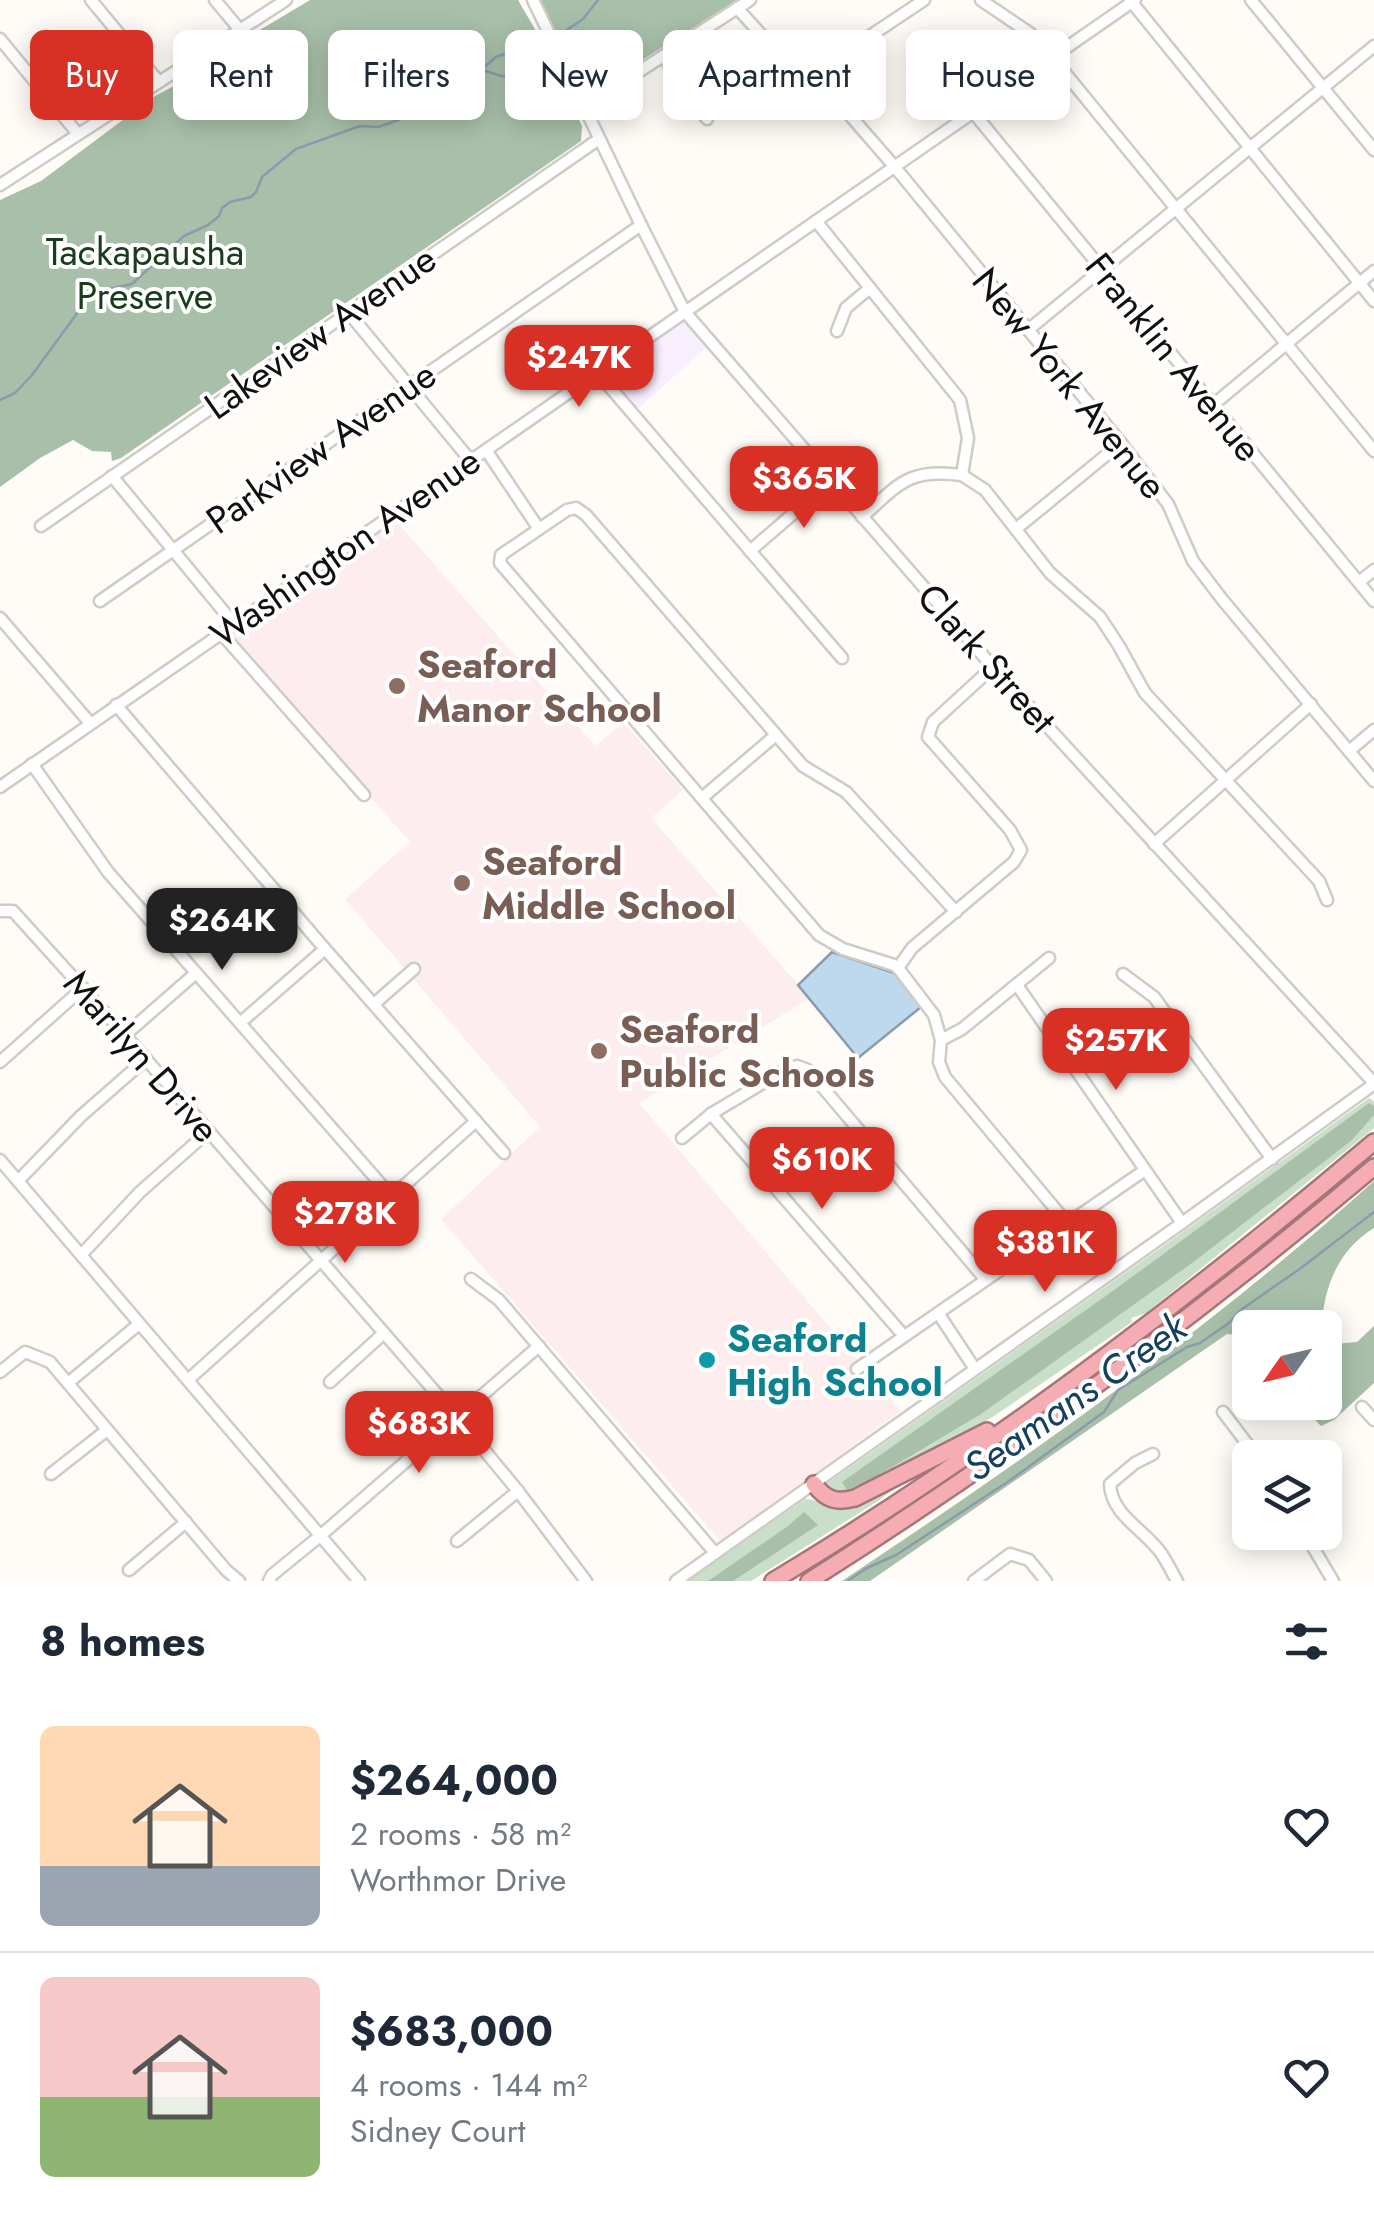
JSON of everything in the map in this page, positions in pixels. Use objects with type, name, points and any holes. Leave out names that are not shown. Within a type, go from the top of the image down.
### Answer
[{"type":"highway","points":[[773,1581],[1039,1404],[1201,1284],[1374,1142]]},
{"type":"highway","points":[[809,1581],[987,1464],[1104,1380],[1262,1260],[1374,1167]]},
{"type":"highway","points":[[814,1484],[829,1500],[855,1498],[1039,1404]]},
{"type":"street","points":[[92,0],[159,82]]},
{"type":"street","points":[[215,0],[240,30],[286,0]]},
{"type":"street","name":"Clark Street","points":[[533,0],[548,30]]},
{"type":"street","points":[[703,30],[750,0]]},
{"type":"street","points":[[879,30],[924,0]]},
{"type":"street","points":[[982,0],[1025,30]]},
{"type":"street","points":[[1251,0],[1374,150]]},
{"type":"street","points":[[1132,1],[1374,300]]},
{"type":"street","name":"Washington Avenue","points":[[1070,44],[1132,1]]},
{"type":"street","name":"New York Avenue","points":[[737,8],[757,30]]},
{"type":"street","points":[[0,38],[78,134]]},
{"type":"street","points":[[1028,330],[1374,46]]},
{"type":"street","points":[[643,69],[663,56]]},
{"type":"street","points":[[0,185],[173,73]]},
{"type":"street","points":[[1070,79],[1374,451]]},
{"type":"street","name":"Clark Street","points":[[590,120],[685,312],[993,668],[1374,1083]]},
{"type":"street","name":"New York Avenue","points":[[853,120],[1121,443],[1168,504],[1194,561],[1221,598],[1374,781]]},
{"type":"street","name":"Washington Avenue","points":[[0,786],[961,120]]},
{"type":"street","name":"Franklin Avenue","points":[[980,120],[1374,601]]},
{"type":"street","name":"Lakeview Avenue","points":[[41,526],[599,139]]},
{"type":"street","points":[[816,221],[960,400],[968,438],[962,476]]},
{"type":"street","name":"Parkview Avenue","points":[[100,601],[641,225]]},
{"type":"street","points":[[1214,405],[1374,271]]},
{"type":"street","points":[[837,331],[846,308],[870,288]]},
{"type":"street","points":[[348,312],[470,460]]},
{"type":"street","points":[[597,372],[842,658]]},
{"type":"street","points":[[1016,528],[1121,443]]},
{"type":"street","points":[[486,450],[539,528]]},
{"type":"street","points":[[862,518],[894,488],[920,474],[962,476],[985,490],[1050,573],[1100,617],[1146,692],[1319,881],[1327,900]]},
{"type":"street","points":[[112,476],[234,624]]},
{"type":"street","points":[[750,550],[831,481]]},
{"type":"street","points":[[956,912],[846,792],[803,766],[586,515],[576,508],[564,512],[500,556],[500,563],[819,935],[843,949],[898,968],[934,1015],[941,1040],[939,1062],[945,1077],[1067,1224]]},
{"type":"street","points":[[1358,582],[1374,570]]},
{"type":"street","points":[[0,618],[90,723]]},
{"type":"street","points":[[221,633],[364,795]]},
{"type":"street","points":[[898,968],[912,948],[1014,862],[1020,850],[1010,830],[928,736],[933,722],[993,668]]},
{"type":"street","points":[[1154,844],[1311,704]]},
{"type":"street","points":[[116,706],[504,1153]]},
{"type":"street","points":[[1349,751],[1374,730]]},
{"type":"street","points":[[702,798],[776,735]]},
{"type":"street","points":[[32,764],[108,872],[392,1197]]},
{"type":"street","name":"Marilyn Drive","points":[[0,910],[13,911],[146,1059],[457,1417],[586,1581]]},
{"type":"street","points":[[240,1024],[325,949]]},
{"type":"street","points":[[941,1040],[962,1028],[1049,958]]},
{"type":"street","points":[[374,1004],[414,969]]},
{"type":"street","points":[[125,1035],[196,973]]},
{"type":"street","points":[[1123,974],[1154,997],[1272,1159]]},
{"type":"street","points":[[1017,985],[1182,1223]]},
{"type":"street","points":[[0,1062],[83,988]]},
{"type":"street","points":[[18,1181],[81,1116],[146,1059]]},
{"type":"street","points":[[682,1138],[711,1114],[786,1069],[797,1066],[808,1070],[985,1280]]},
{"type":"street","points":[[676,1581],[1374,1083]]},
{"type":"street","points":[[711,1114],[904,1336]]},
{"type":"street","points":[[188,1380],[476,1122]]},
{"type":"street","points":[[82,1254],[140,1192],[208,1131]]},
{"type":"street","points":[[0,1160],[359,1581]]},
{"type":"street","points":[[857,1369],[1145,1170]]},
{"type":"street","points":[[471,1279],[500,1300],[716,1553]]},
{"type":"street","points":[[938,1313],[975,1369]]},
{"type":"street","points":[[68,1383],[139,1324]]},
{"type":"street","points":[[330,1382],[384,1333]]},
{"type":"street","points":[[269,1581],[539,1346]]},
{"type":"street","points":[[0,1372],[24,1352],[50,1362],[238,1581]]},
{"type":"street","points":[[1362,1408],[1374,1420]]},
{"type":"street","points":[[1223,1412],[1244,1440]]},
{"type":"street","points":[[52,1474],[108,1430]]},
{"type":"street","points":[[1153,1454],[1134,1463],[1110,1484],[1110,1496],[1134,1528],[1160,1551],[1177,1581]]},
{"type":"street","points":[[457,1541],[518,1491]]},
{"type":"street","points":[[129,1570],[186,1522]]},
{"type":"street","points":[[1315,1550],[1333,1581]]},
{"type":"street","points":[[974,1581],[1010,1554],[1029,1560],[1046,1581]]},
{"type":"shaded area","points":[[685,314],[710,344],[634,412],[600,372]]},
{"type":"shaded area","name":"Seaford Public Schools","points":[[396,521],[595,746],[624,723],[683,790],[651,818],[810,998],[639,1103],[901,1411],[720,1541],[441,1219],[540,1127],[345,899],[410,842],[226,634]]},
{"type":"green space","name":"Tackapausha Preserve","points":[[310,0],[518,0],[536,30],[505,30],[505,120],[579,120],[581,141],[121,458],[112,461],[111,452],[92,451],[73,440],[0,487],[0,200],[41,181],[123,120],[153,120],[153,97],[173,86],[173,120],[308,120],[308,30],[260,30]]},
{"type":"green space","points":[[540,0],[737,0],[690,30],[663,30],[663,47],[643,59],[643,30],[555,30]]},
{"type":"green space","points":[[1369,1098],[1374,1101],[1374,1128],[1146,1313],[1131,1318],[1132,1322],[994,1416],[911,1465],[834,1499],[825,1485]]},
{"type":"green space","points":[[1369,1103],[1374,1106],[1374,1115],[1351,1141],[1192,1263],[981,1414],[847,1490],[842,1482],[1117,1288]]},
{"type":"green space","points":[[1374,1181],[1374,1228],[1342,1259],[1324,1310],[1232,1310],[1232,1334],[1227,1334],[870,1581],[842,1581],[1116,1391]]},
{"type":"green space","points":[[1374,1326],[1374,1383],[1342,1413],[1342,1343],[1357,1342]]},
{"type":"green space","points":[[906,1477],[878,1501],[751,1581],[688,1581],[805,1499],[844,1505]]},
{"type":"green space","points":[[804,1512],[818,1525],[733,1581],[708,1581],[788,1526]]},
{"type":"water","points":[[832,952],[894,973],[921,1007],[858,1058],[798,985]]},
{"type":"waterway","points":[[567,30],[583,19],[598,0]]},
{"type":"waterway","points":[[0,400],[15,393],[32,375],[86,301],[104,290],[132,284],[184,236],[219,216],[230,202],[251,197],[262,177],[296,149],[360,126],[378,127],[401,119],[468,81],[505,54]]},
{"type":"waterway","points":[[485,71],[505,77]]},
{"type":"waterway","name":"Seamans Creek","points":[[848,1581],[896,1555],[1009,1481],[1104,1412],[1118,1390],[1229,1323],[1242,1309],[1374,1212]]},
{"type":"place","name":"Seaford Manor School","points":[[397,686]]},
{"type":"place","name":"Seaford Middle School","points":[[462,883]]},
{"type":"place","name":"Seaford Public Schools","points":[[599,1051]]},
{"type":"place","name":"Seaford High School","points":[[707,1360]]}]
